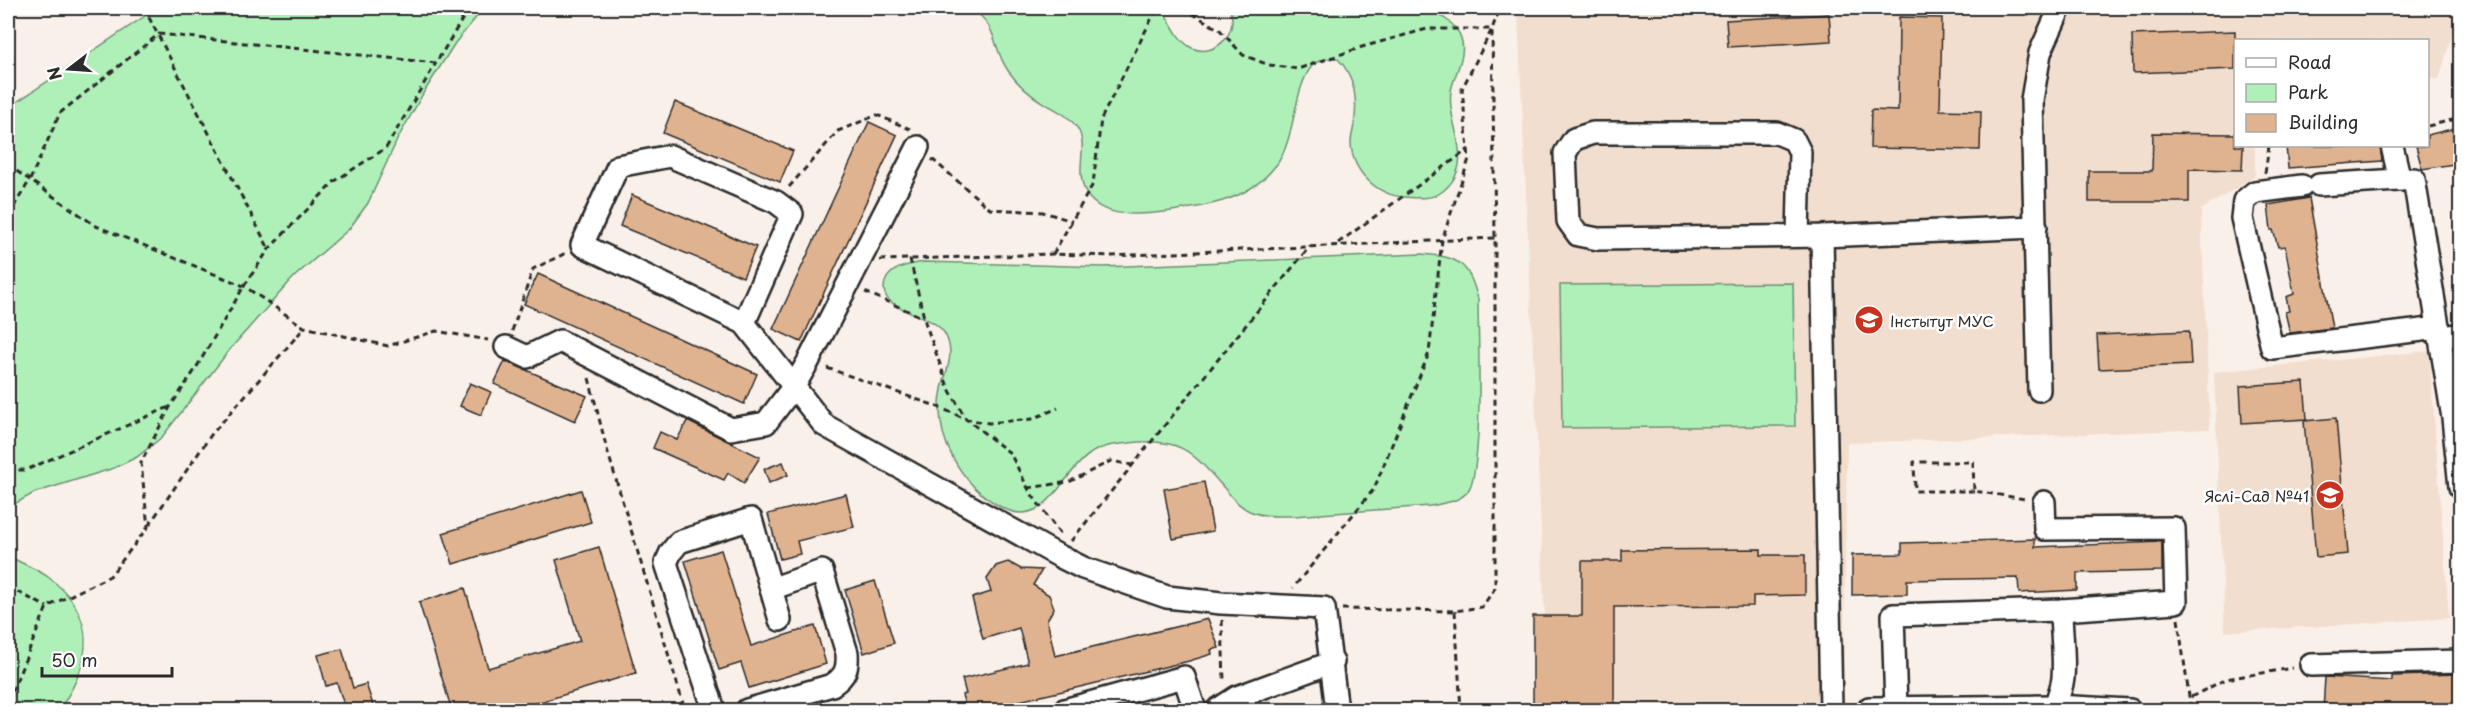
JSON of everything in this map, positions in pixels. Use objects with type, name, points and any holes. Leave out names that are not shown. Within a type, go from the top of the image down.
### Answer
[{"type":"street","points":[[2039,390],[2032,100],[2040,53],[2060,8]]},
{"type":"street","points":[[1798,236],[1800,152],[1794,140],[1777,133],[1593,133],[1574,139],[1565,153],[1568,221],[1578,235],[1598,239],[1822,236],[2036,227]]},
{"type":"street","points":[[506,347],[526,357],[560,341],[731,429],[766,423],[794,386],[808,362],[918,147]]},
{"type":"street","points":[[2392,147],[2400,180]]},
{"type":"street","points":[[744,323],[792,214],[776,202],[670,156],[618,166],[582,245],[744,323],[824,425],[1063,551],[1083,568],[1167,597],[1221,603],[1324,608],[1333,662],[1337,711]]},
{"type":"street","points":[[2446,334],[2272,348],[2242,218],[2244,201],[2255,192],[2310,185],[2414,179],[2446,334],[2457,417],[2460,487]]},
{"type":"street","points":[[1822,236],[1831,711]]},
{"type":"street","points":[[1896,708],[1893,615],[2061,610],[2176,603],[2174,528],[2045,529],[2044,502]]},
{"type":"street","points":[[714,711],[666,563],[671,552],[679,542],[752,519],[780,620]]},
{"type":"street","points":[[747,711],[832,684],[842,678],[848,667],[847,653],[822,571],[771,589]]},
{"type":"street","points":[[2055,708],[2063,682],[2061,610]]},
{"type":"street","points":[[2311,665],[2460,661]]},
{"type":"street","points":[[1221,708],[1238,697],[1333,662]]},
{"type":"street","points":[[1064,711],[1184,677],[1195,711]]},
{"type":"street","points":[[1869,708],[2055,708],[2130,711]]},
{"type":"path","points":[[144,8],[269,249]]},
{"type":"path","points":[[148,527],[141,463],[170,407],[195,370],[244,286],[269,249],[335,181],[386,148],[469,8]]},
{"type":"path","points":[[1053,254],[1093,183],[1101,119],[1157,8]]},
{"type":"path","points":[[1183,8],[1220,30],[1243,55],[1269,65],[1298,69],[1362,46],[1427,29],[1491,29]]},
{"type":"path","points":[[1279,606],[1374,489],[1430,353],[1442,240],[1469,159],[1462,88],[1500,8]]},
{"type":"path","points":[[1324,608],[1455,611],[1482,607],[1495,588],[1495,238],[1491,29]]},
{"type":"path","points":[[8,216],[30,180],[60,113],[159,34],[436,63]]},
{"type":"path","points":[[2429,126],[2460,118]]},
{"type":"path","points":[[2263,191],[2269,147]]},
{"type":"path","points":[[1336,244],[1469,148]]},
{"type":"path","points":[[8,165],[96,226],[244,286],[304,327],[388,346],[436,331],[486,339],[506,347],[533,269],[582,245]]},
{"type":"path","points":[[858,262],[1053,254],[1112,255],[1495,238]]},
{"type":"path","points":[[910,259],[924,318],[948,387],[966,419],[1010,453],[1063,551],[1310,246]]},
{"type":"path","points":[[848,284],[924,318]]},
{"type":"path","points":[[8,700],[47,607],[110,576],[148,527],[211,435],[304,327]]},
{"type":"path","points":[[583,353],[606,446],[685,711]]},
{"type":"path","points":[[808,362],[936,406],[966,419],[988,423],[1032,419],[1058,408]]},
{"type":"path","points":[[8,470],[26,471],[170,407]]},
{"type":"path","points":[[1028,488],[1069,482],[1111,461],[1132,465]]},
{"type":"path","points":[[1974,491],[1973,462],[1914,462],[1915,491],[1974,491],[2044,502]]},
{"type":"path","points":[[8,587],[47,607]]},
{"type":"path","points":[[1221,603],[1221,708]]},
{"type":"path","points":[[2176,603],[2192,711]]},
{"type":"path","points":[[1455,611],[1461,711]]},
{"type":"path","points":[[2191,697],[2226,679],[2311,665]]},
{"type":"shaded area","name":"Інстытут МУС","points":[[1599,8],[2460,8],[2439,79],[2429,79],[2429,39],[2234,39],[2234,147],[2255,147],[2255,176],[2201,210],[2210,429],[1847,443],[1843,710],[1549,710],[1518,15]]},
{"type":"shaded area","name":"Яслі-Сад №41","points":[[2429,351],[2449,618],[2225,632],[2214,372]]},
{"type":"green space","points":[[157,8],[484,8],[455,43],[424,92],[398,138],[368,203],[349,229],[294,277],[231,348],[162,437],[137,457],[114,468],[34,493],[8,510],[8,108]]},
{"type":"green space","points":[[971,8],[1160,8],[1182,40],[1192,48],[1201,50],[1217,46],[1229,33],[1232,16],[1229,8],[1424,8],[1451,23],[1461,38],[1462,51],[1451,91],[1460,156],[1458,168],[1453,180],[1443,191],[1429,197],[1414,198],[1394,195],[1384,192],[1367,180],[1352,153],[1351,141],[1356,107],[1354,89],[1348,72],[1337,58],[1327,59],[1314,64],[1306,76],[1283,153],[1266,177],[1253,187],[1226,200],[1196,207],[1138,214],[1112,211],[1100,207],[1084,189],[1081,174],[1082,140],[1078,129],[1066,116],[1033,96],[1016,81],[1003,63],[987,23]]},
{"type":"green space","points":[[1422,254],[1445,257],[1460,264],[1466,269],[1478,299],[1478,430],[1473,478],[1468,491],[1456,500],[1430,506],[1293,516],[1257,514],[1248,510],[1240,505],[1194,457],[1174,445],[1162,442],[1103,447],[1080,462],[1042,506],[1030,512],[1017,513],[1001,507],[987,498],[962,472],[946,441],[941,424],[940,407],[950,356],[946,336],[932,322],[893,303],[886,297],[884,289],[888,276],[899,268],[925,262],[1103,267]]},
{"type":"green space","points":[[1793,283],[1795,426],[1562,428],[1560,285]]},
{"type":"green space","points":[[8,556],[48,577],[76,607],[83,623],[85,640],[83,657],[78,675],[59,710],[8,710]]},
{"type":"building","points":[[1829,14],[1831,41],[1728,47],[1726,20]]},
{"type":"building","points":[[1899,17],[1942,18],[1940,110],[1981,111],[1980,150],[1870,148],[1871,110],[1898,111]]},
{"type":"building","points":[[2235,31],[2234,69],[2133,73],[2132,35]]},
{"type":"building","points":[[675,102],[793,151],[780,182],[663,133]]},
{"type":"building","points":[[869,122],[897,135],[801,342],[773,329]]},
{"type":"building","points":[[2460,127],[2460,163],[2422,169],[2416,147],[2429,147],[2429,135]]},
{"type":"building","points":[[2153,133],[2234,134],[2234,147],[2243,147],[2242,170],[2189,169],[2189,202],[2089,202],[2089,171],[2152,171]]},
{"type":"building","points":[[2286,147],[2380,147],[2382,161],[2288,168]]},
{"type":"building","points":[[632,195],[756,247],[743,277],[620,226]]},
{"type":"building","points":[[2309,198],[2332,328],[2290,333],[2285,312],[2289,311],[2286,297],[2294,294],[2285,246],[2278,247],[2273,230],[2271,230],[2268,205]]},
{"type":"building","points":[[538,274],[757,374],[744,404],[524,304]]},
{"type":"building","points":[[2189,331],[2191,365],[2099,369],[2097,335]]},
{"type":"building","points":[[505,361],[587,396],[575,421],[494,384]]},
{"type":"building","points":[[2304,382],[2307,419],[2242,423],[2240,386]]},
{"type":"building","points":[[470,383],[491,392],[481,415],[460,406]]},
{"type":"building","points":[[2336,418],[2348,554],[2316,557],[2304,421]]},
{"type":"building","points":[[687,421],[760,457],[744,483],[728,473],[724,480],[653,448],[660,432],[677,440]]},
{"type":"building","points":[[783,462],[788,475],[769,483],[764,469]]},
{"type":"building","points":[[1204,482],[1213,531],[1173,539],[1164,489]]},
{"type":"building","points":[[581,490],[591,522],[453,564],[443,533]]},
{"type":"building","points":[[846,494],[854,527],[797,541],[800,554],[780,559],[768,514]]},
{"type":"building","points":[[2035,539],[2035,547],[2162,542],[2162,571],[2077,573],[2077,590],[2019,593],[2018,578],[1907,580],[1907,594],[1852,595],[1852,555],[1902,554],[1902,543]]},
{"type":"building","points":[[599,547],[636,673],[510,711],[452,711],[419,602],[465,588],[488,668],[580,641],[556,560]]},
{"type":"building","points":[[1761,549],[1761,555],[1805,555],[1805,595],[1753,596],[1753,606],[1614,607],[1614,711],[1533,711],[1533,616],[1582,616],[1582,561],[1622,561],[1622,550]]},
{"type":"building","points":[[721,550],[751,646],[815,626],[826,664],[749,688],[741,663],[719,670],[685,561]]},
{"type":"building","points":[[1008,562],[1021,569],[1042,570],[1033,585],[1049,595],[1054,608],[1047,620],[1055,656],[1208,619],[1219,648],[1211,650],[1212,654],[1189,661],[1063,691],[992,707],[973,710],[972,706],[966,708],[962,695],[966,694],[962,679],[1028,663],[1019,628],[983,639],[972,598],[991,592],[987,579],[996,566]]},
{"type":"building","points":[[875,581],[894,643],[864,653],[845,590]]},
{"type":"building","points":[[342,649],[353,688],[366,684],[375,711],[346,711],[337,683],[326,686],[318,655]]},
{"type":"building","points":[[2459,674],[2457,711],[2394,708],[2394,711],[2323,711],[2325,677],[2392,681],[2392,676]]},
{"type":"place","name":"Інстытут МУС","points":[[1869,320]]},
{"type":"place","name":"Яслі-Сад №41","points":[[2330,495]]}]
